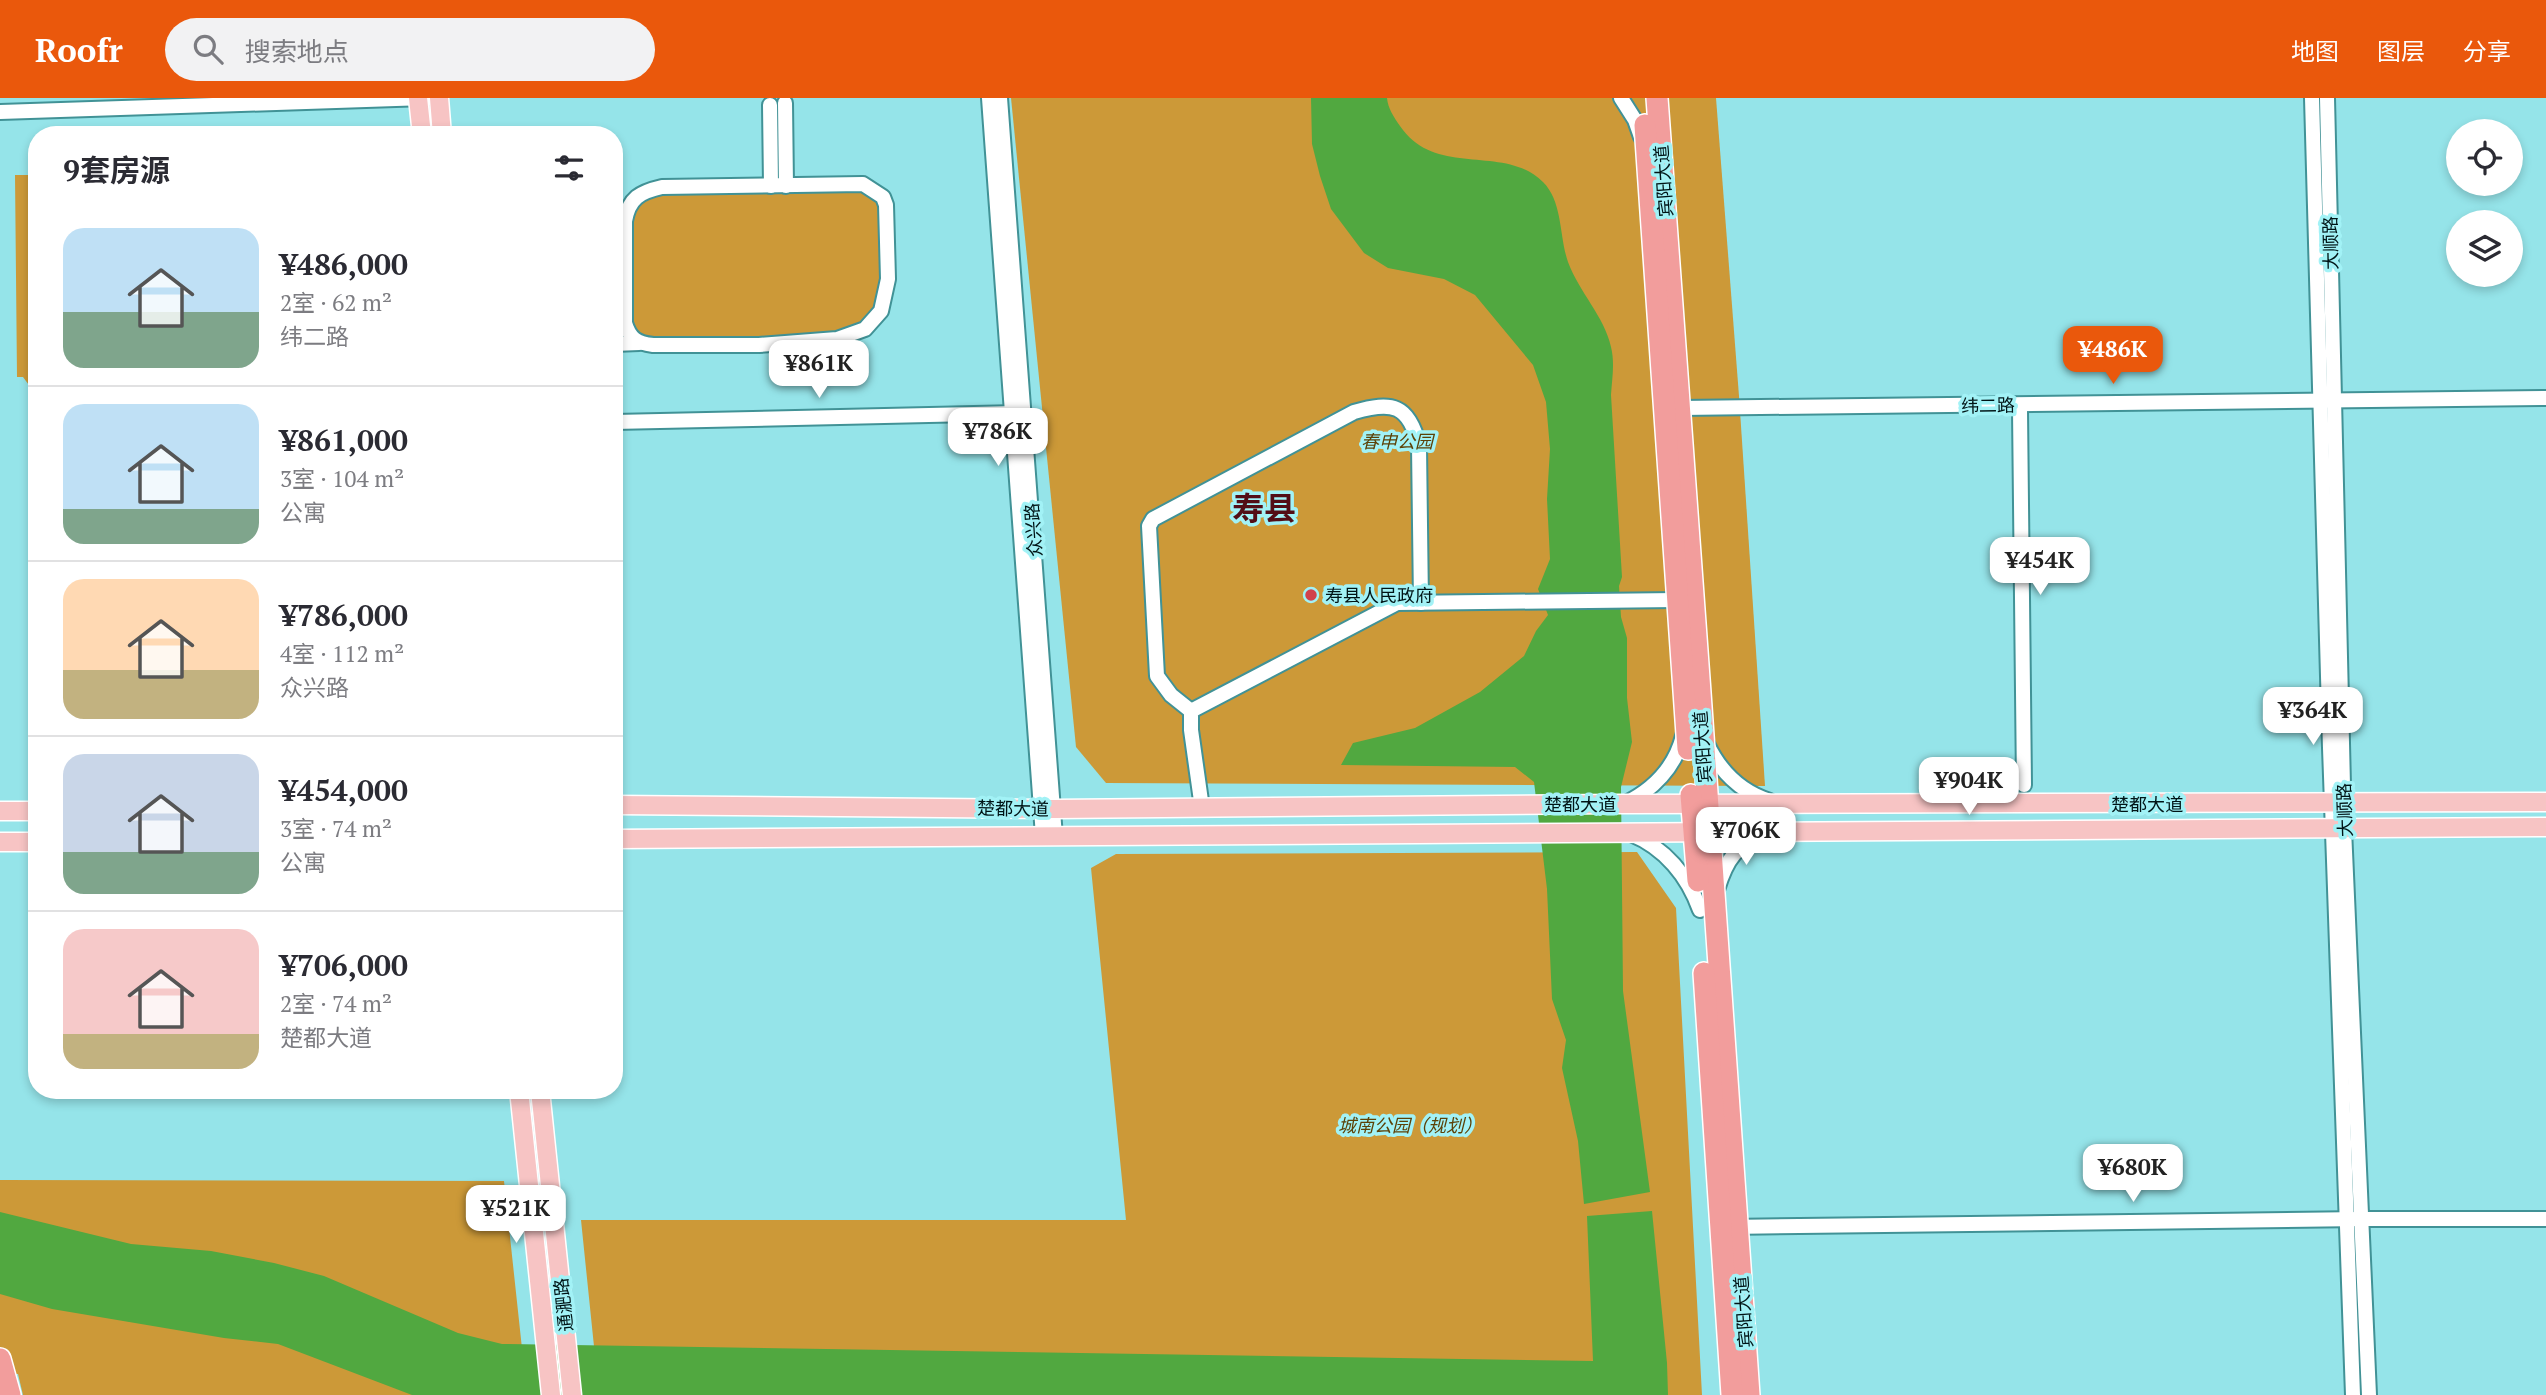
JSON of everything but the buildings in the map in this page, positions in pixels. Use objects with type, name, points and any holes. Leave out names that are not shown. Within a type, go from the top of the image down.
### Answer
[{"type":"highway","name":"宾阳大道","points":[[1643,98],[1654,150],[1681,408],[1693,722],[1729,1227],[1749,1395]]},
{"type":"highway","name":"宾阳大道","points":[[1657,98],[1654,150],[1677,600],[1693,722]]},
{"type":"highway","name":"宾阳大道","points":[[1729,1227],[1732,1395]]},
{"type":"highway","points":[[0,1359],[10,1395]]},
{"type":"main road","points":[[418,98],[421,126]]},
{"type":"main road","points":[[439,98],[441,126]]},
{"type":"main road","name":"楚都大道","points":[[623,805],[1054,809],[1621,804],[2546,802]]},
{"type":"main road","points":[[1944,804],[1950,812],[1950,822],[1944,831]]},
{"type":"main road","points":[[2016,804],[2010,809],[2010,821],[2017,831]]},
{"type":"main road","points":[[0,811],[28,811]]},
{"type":"main road","name":"楚都大道","points":[[623,839],[2546,827]]},
{"type":"main road","points":[[0,842],[28,842]]},
{"type":"main road","name":"通淝路","points":[[520,1099],[551,1395]]},
{"type":"main road","name":"通淝路","points":[[541,1099],[572,1395]]},
{"type":"street","points":[[0,112],[426,98]]},
{"type":"street","name":"众兴路","points":[[989,98],[1054,809],[1049,837]]},
{"type":"street","name":"众兴路","points":[[1000,98],[1018,413],[1049,837]]},
{"type":"street","points":[[1621,98],[1654,150]]},
{"type":"street","points":[[1654,150],[1670,98]]},
{"type":"street","name":"大顺路","points":[[2312,98],[2369,1395]]},
{"type":"street","name":"大顺路","points":[[2327,98],[2327,401],[2353,1395]]},
{"type":"street","points":[[777,104],[779,186]]},
{"type":"street","points":[[623,261],[627,208],[634,198],[646,191],[662,187],[863,184],[883,197],[886,205],[888,279],[881,311],[865,330],[837,339],[759,345],[623,344]]},
{"type":"street","points":[[623,325],[629,335],[639,343]]},
{"type":"street","name":"纬二路","points":[[1681,408],[2546,398]]},
{"type":"street","points":[[1191,711],[1171,695],[1157,676],[1149,526],[1153,519],[1354,412],[1385,406],[1399,408],[1408,416],[1415,429],[1419,446],[1422,603]]},
{"type":"street","points":[[2020,410],[2024,785]]},
{"type":"street","points":[[623,422],[1018,413]]},
{"type":"street","points":[[1191,711],[1397,603],[1677,600]]},
{"type":"street","points":[[1191,711],[1191,730],[1202,808]]},
{"type":"street","points":[[1621,804],[1655,783],[1675,760],[1682,739],[1693,722],[1726,774],[1760,798],[1782,805]]},
{"type":"street","points":[[1628,833],[1650,842],[1671,860],[1707,909],[1726,863],[1737,850],[1762,837],[1785,832]]},
{"type":"street","points":[[1729,1227],[2546,1219]]},
{"type":"green space","name":"春申公园","points":[[1011,98],[1716,98],[1765,786],[1106,783],[1076,747]]},
{"type":"green space","points":[[15,175],[28,175],[28,384],[23,377],[17,377]]},
{"type":"green space","points":[[861,187],[880,197],[884,279],[879,310],[861,327],[834,336],[655,343],[630,333],[627,220],[645,194]]},
{"type":"green space","name":"城南公园（规划）","points":[[1637,852],[1676,908],[1702,1395],[599,1395],[581,1220],[1126,1220],[1091,868],[1116,854]]},
{"type":"green space","points":[[0,1180],[504,1181],[527,1395],[23,1395],[18,1374],[0,1374]]},
{"type":"shaded area","points":[[1311,98],[1387,98],[1400,126],[1415,142],[1432,152],[1509,164],[1527,171],[1543,182],[1554,199],[1568,262],[1608,336],[1613,359],[1611,395],[1622,577],[1619,586],[1621,617],[1627,638],[1627,698],[1632,742],[1621,787],[1623,991],[1650,1192],[1584,1204],[1578,1141],[1562,1068],[1566,1040],[1552,999],[1547,889],[1534,782],[1515,767],[1341,765],[1353,743],[1415,728],[1480,692],[1524,656],[1536,631],[1548,615],[1538,589],[1550,559],[1547,499],[1550,449],[1546,402],[1533,365],[1475,295],[1444,279],[1388,268],[1364,253],[1331,209],[1312,144]]},
{"type":"shaded area","points":[[1652,1211],[1668,1395],[412,1395],[278,1344],[224,1338],[52,1309],[0,1294],[0,1212],[131,1244],[211,1251],[324,1276],[458,1333],[502,1344],[1593,1361],[1587,1216]]},
{"type":"place","name":"寿县人民政府","points":[[1311,595]]},
{"type":"district","name":"寿县","points":[[1264,508]]}]
